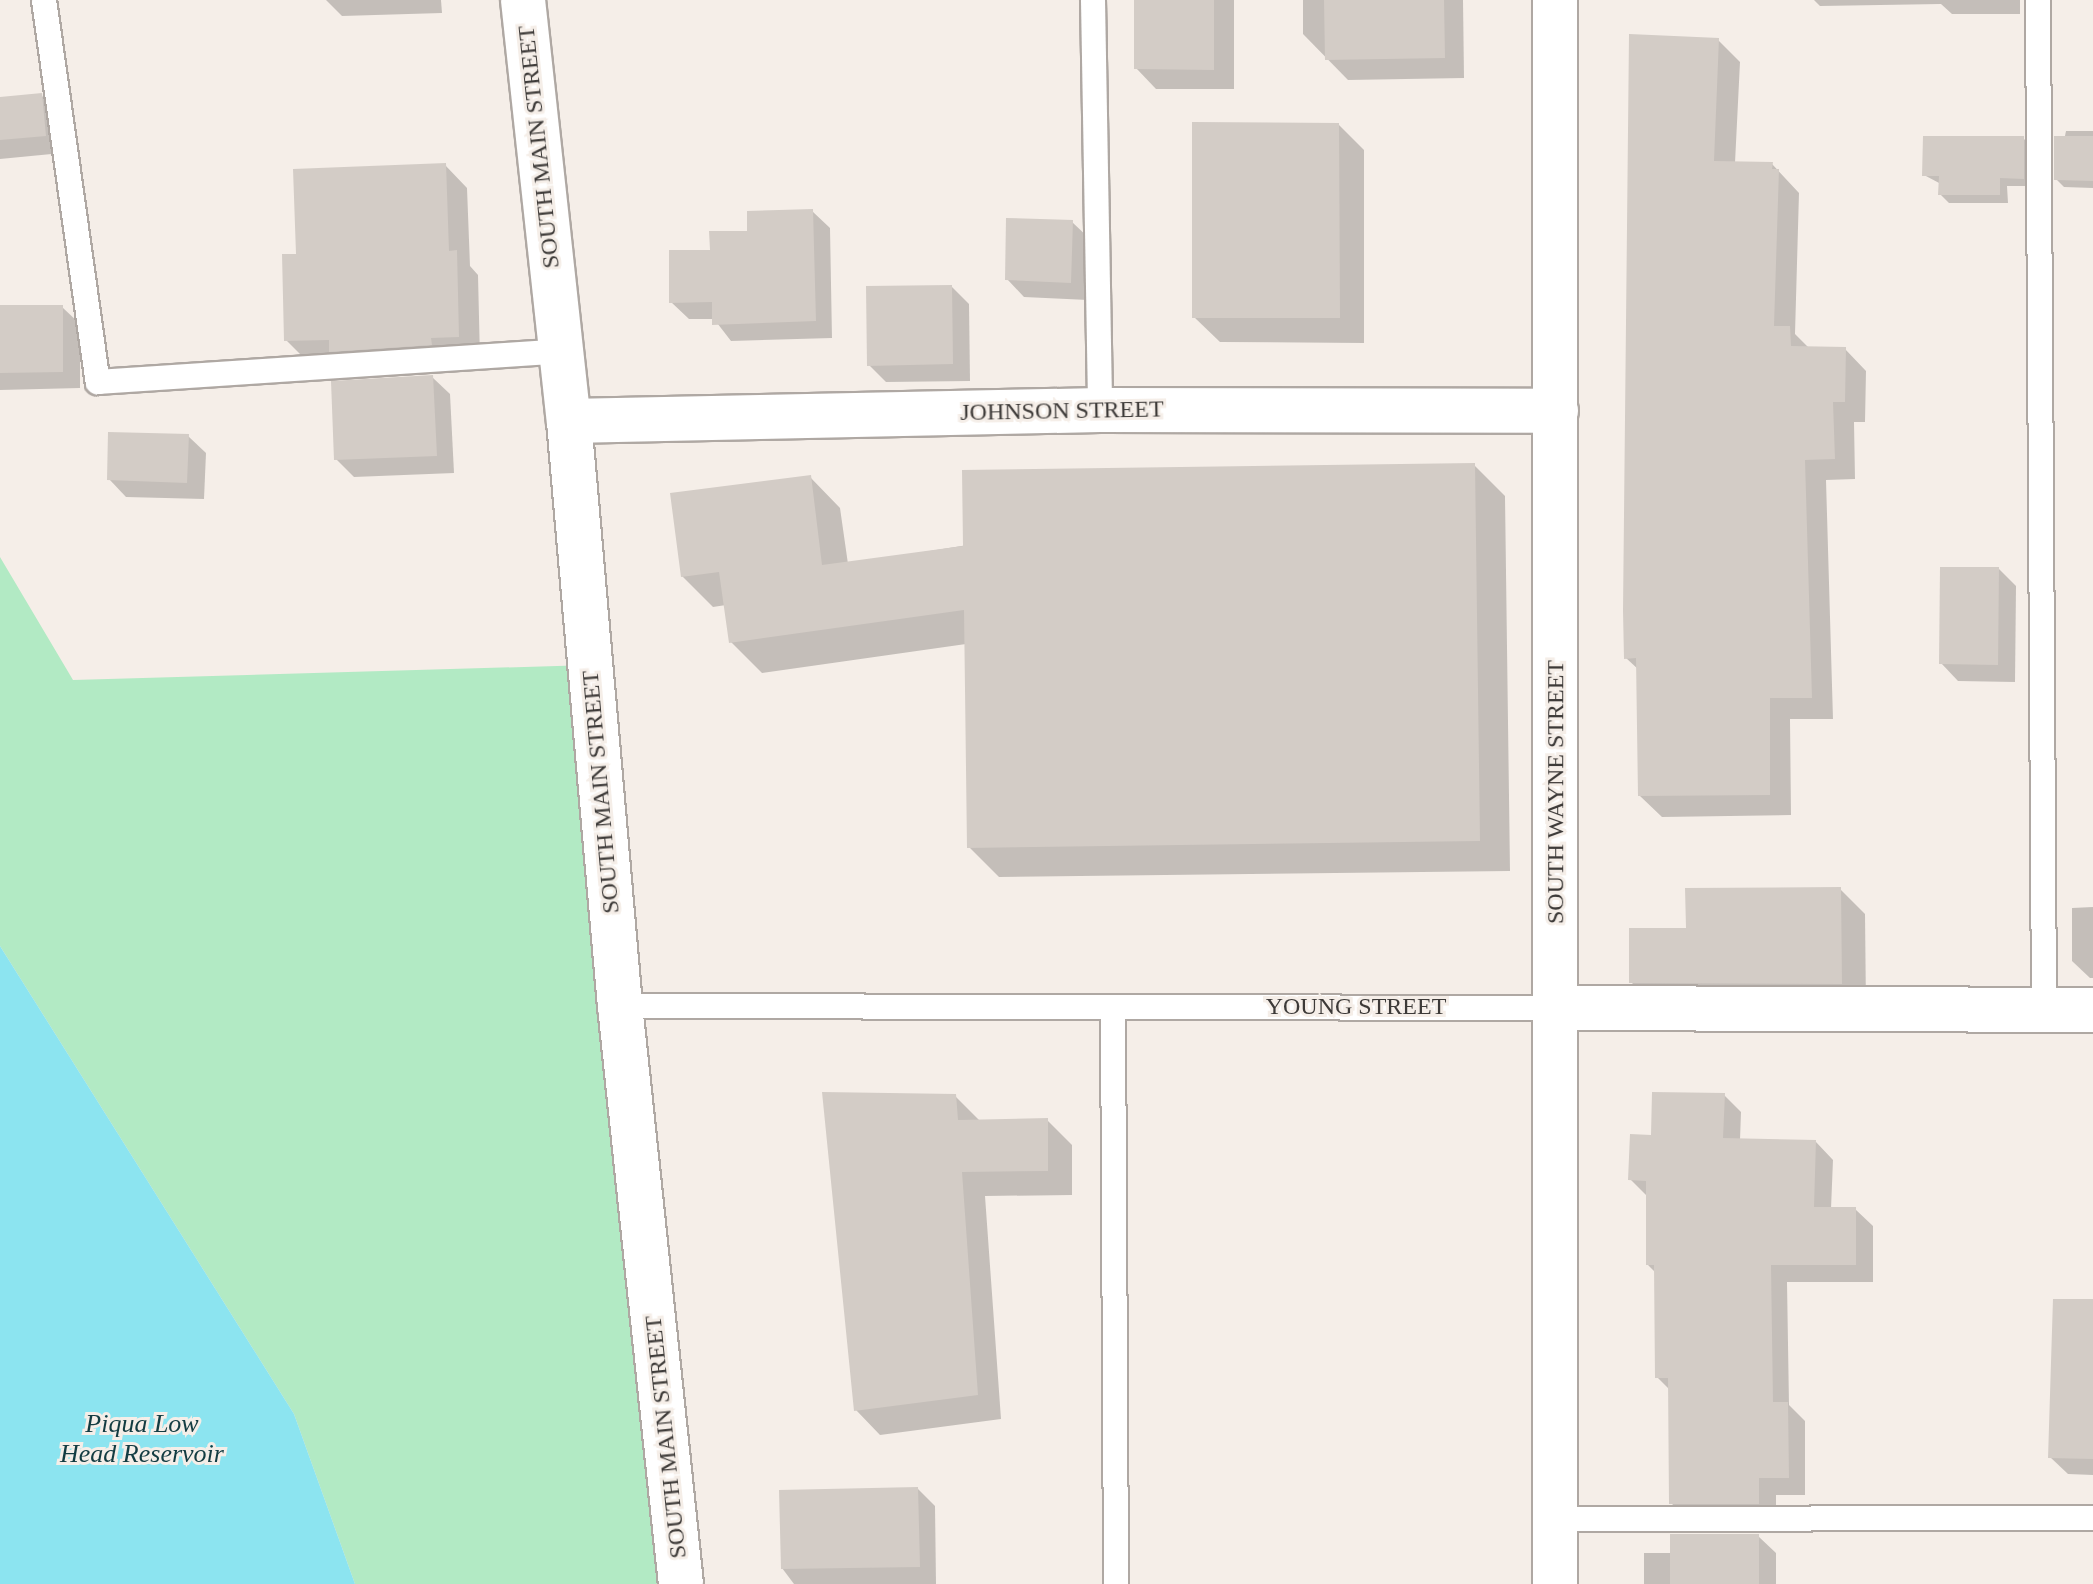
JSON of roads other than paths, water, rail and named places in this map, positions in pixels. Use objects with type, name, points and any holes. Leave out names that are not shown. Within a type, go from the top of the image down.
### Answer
[{"type":"street","name":"SOUTH MAIN STREET","points":[[523,0],[569,421],[620,1006],[681,1584]]},
{"type":"street","name":"SOUTH WAYNE STREET","points":[[1555,0],[1555,1584]]},
{"type":"street","name":"JOHNSON STREET","points":[[569,421],[1100,410],[1556,411]]},
{"type":"street","name":"YOUNG STREET","points":[[1556,1008],[2093,1010]]},
{"type":"lane","points":[[44,0],[98,382],[561,351]]},
{"type":"lane","points":[[1093,0],[1100,410]]},
{"type":"lane","points":[[2038,0],[2044,1010]]},
{"type":"lane","name":"YOUNG STREET","points":[[620,1006],[1556,1008]]},
{"type":"lane","points":[[1113,1007],[1116,1584]]},
{"type":"lane","points":[[1555,1519],[2093,1518]]},
{"type":"water","name":"Piqua Low Head Reservoir","points":[[0,946],[294,1414],[355,1584],[0,1584]]}]
